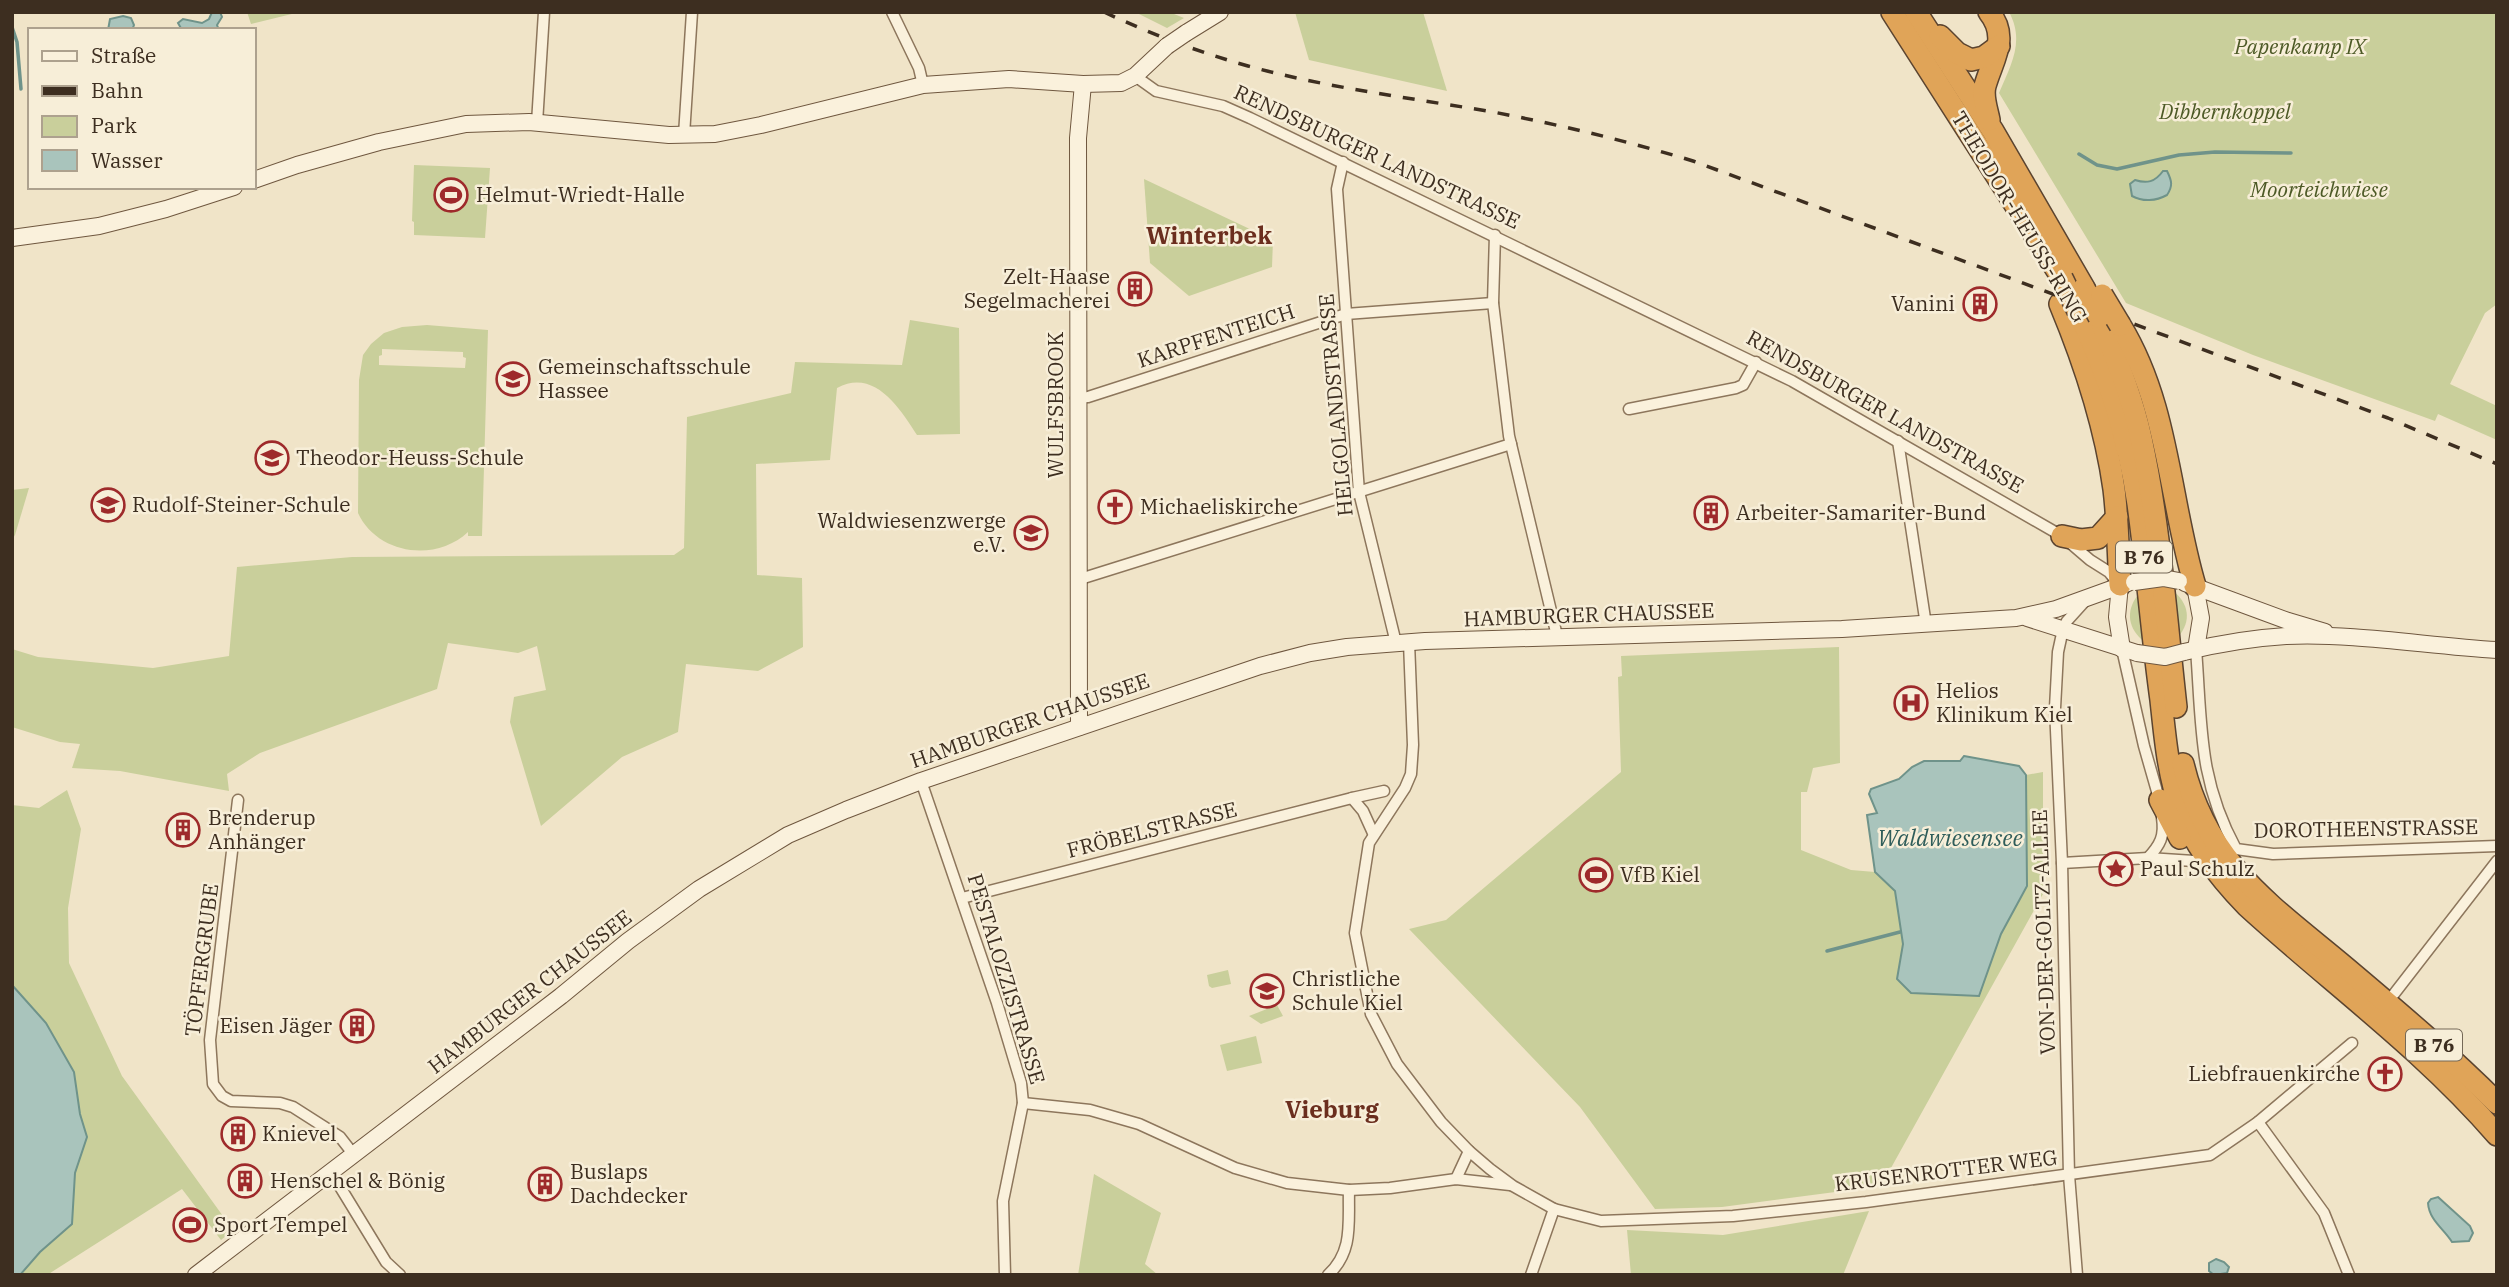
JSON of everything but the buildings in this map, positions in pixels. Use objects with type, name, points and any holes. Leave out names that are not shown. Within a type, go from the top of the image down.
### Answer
[{"type":"highway","name":"THEODOR-HEUSS-RING","points":[[1892,12],[2025,222],[2054,275],[2079,311],[2129,395],[2141,436],[2150,486],[2181,749],[2191,791],[2203,821],[2234,869],[2252,889],[2388,1003],[2497,1103]]},
{"type":"highway","name":"THEODOR-HEUSS-RING","points":[[1916,12],[1993,131],[2050,229],[2093,291],[2079,311]]},
{"type":"highway","points":[[1916,12],[1965,58],[1976,60],[1999,46]]},
{"type":"highway","points":[[1989,12],[1999,30],[1999,46],[1984,91],[1993,131]]},
{"type":"highway","points":[[2093,291],[2120,326],[2138,358],[2158,416],[2187,560],[2187,584]]},
{"type":"highway","name":"THEODOR-HEUSS-RING","points":[[2079,311],[2105,371],[2128,451],[2138,503],[2169,766],[2182,811],[2199,846],[2222,879],[2247,906],[2332,982],[2427,1061],[2497,1135]]},
{"type":"highway","points":[[2079,311],[2084,363],[2111,469],[2127,584]]},
{"type":"highway","points":[[2062,536],[2081,540],[2098,538],[2117,517]]},
{"type":"highway","points":[[2160,800],[2193,861],[2229,904],[2268,940],[2332,982]]},
{"type":"highway","points":[[2236,849],[2258,881],[2300,931]]},
{"type":"highway","points":[[2481,1087],[2497,1114]]},
{"type":"main road","points":[[256,179],[348,150],[437,129],[481,123],[537,123],[684,135],[715,134],[923,85],[1009,79],[1083,84],[1121,83],[1135,76],[1186,33],[1220,12]]},
{"type":"main road","name":"WULFSBROOK","points":[[1079,727],[1076,398],[1078,138],[1083,84]]},
{"type":"main road","points":[[12,238],[99,226],[166,209],[228,189]]},
{"type":"main road","name":"HAMBURGER CHAUSSEE","points":[[196,1275],[563,995],[628,941],[699,889],[788,835],[921,782],[1286,659],[1347,647],[1402,642],[1926,625],[2027,618],[2127,584],[2163,578],[2187,584],[2288,621],[2348,637]]},
{"type":"main road","points":[[2127,584],[2117,617],[2130,651]]},
{"type":"main road","points":[[2187,584],[2200,618],[2190,651]]},
{"type":"main road","name":"HAMBURGER CHAUSSEE","points":[[2027,618],[2130,651],[2165,657],[2268,638],[2348,637],[2497,650]]},
{"type":"street","points":[[537,123],[544,12]]},
{"type":"street","points":[[684,135],[692,12]]},
{"type":"street","points":[[892,12],[919,68],[923,85]]},
{"type":"street","name":"RENDSBURGER LANDSTRASSE","points":[[1135,76],[1156,91],[1223,106],[1756,362],[2062,536],[2090,561],[2127,584]]},
{"type":"street","name":"HELGOLANDSTRASSE","points":[[1343,162],[1336,189],[1359,492],[1402,642],[1413,745],[1411,774],[1405,788],[1373,833]]},
{"type":"street","points":[[1494,235],[1493,303],[1511,444],[1558,636]]},
{"type":"street","name":"KARPFENTEICH","points":[[1076,398],[1087,397],[1346,314],[1493,303]]},
{"type":"street","points":[[1629,409],[1736,388],[1743,385],[1756,362]]},
{"type":"street","points":[[1898,441],[1926,625]]},
{"type":"street","points":[[1077,580],[1511,444]]},
{"type":"street","name":"VON-DER-GOLTZ-ALLEE","points":[[2077,1275],[2069,1175],[2062,863],[2055,708],[2058,652],[2063,629],[2088,598]]},
{"type":"street","points":[[2130,651],[2144,746],[2160,800],[2164,835],[2148,858]]},
{"type":"street","points":[[2190,651],[2203,756],[2213,800],[2221,822],[2236,849]]},
{"type":"street","name":"PESTALOZZISTRASSE","points":[[921,782],[1002,1017],[1021,1083],[1023,1103],[1003,1201],[1005,1275]]},
{"type":"street","name":"FRÖBELSTRASSE","points":[[962,898],[1384,791]]},
{"type":"street","points":[[1352,798],[1363,811],[1373,833]]},
{"type":"street","name":"TÖPFERGRUBE","points":[[238,800],[210,1040],[214,1084],[222,1096],[231,1101],[280,1103],[293,1107],[341,1138],[354,1155]]},
{"type":"street","name":"KRUSENROTTER WEG","points":[[1373,833],[1365,856],[1355,933],[1371,1014],[1397,1064],[1426,1104],[1469,1151],[1513,1186],[1554,1209],[1601,1221],[1733,1216],[1866,1202],[2210,1156],[2258,1122],[2352,1043]]},
{"type":"street","name":"DOROTHEENSTRASSE","points":[[2236,849],[2273,854],[2497,846]]},
{"type":"street","points":[[2062,863],[2148,858],[2193,861]]},
{"type":"street","points":[[2395,995],[2497,861]]},
{"type":"street","name":"KRUSENROTTER WEG","points":[[1023,1103],[1090,1110],[1139,1124],[1236,1168],[1287,1183],[1349,1190],[1456,1180],[1513,1186]]},
{"type":"street","points":[[2258,1122],[2324,1213],[2349,1275]]},
{"type":"street","points":[[1456,1180],[1469,1151]]},
{"type":"street","points":[[331,1172],[386,1262],[400,1275]]},
{"type":"street","points":[[1328,1275],[1347,1248],[1349,1190]]},
{"type":"street","points":[[1531,1275],[1554,1209]]},
{"type":"green space","points":[[247,12],[300,12],[251,24]]},
{"type":"green space","points":[[1135,12],[1169,12],[1184,18],[1167,28]]},
{"type":"green space","points":[[1295,12],[1423,12],[1447,91],[1309,60]]},
{"type":"green space","name":"Moorteichwiese","points":[[2009,12],[2497,12],[2497,304],[2485,313],[2450,384],[2497,406],[2497,440],[2438,414],[2435,421],[2253,355],[2126,303],[1999,93],[2015,53],[2016,33]]},
{"type":"green space","name":"Helmut-Wriedt-Halle","points":[[414,165],[490,168],[485,238],[414,235]]},
{"type":"green space","points":[[1144,179],[1273,240],[1272,267],[1189,296],[1150,263]]},
{"type":"green space","points":[[910,320],[959,328],[960,434],[917,435],[894,403],[874,387],[863,383],[850,383],[837,388],[830,460],[756,464],[757,575],[802,578],[803,647],[758,671],[686,664],[678,732],[622,757],[541,826],[510,722],[514,697],[546,690],[537,646],[518,653],[448,643],[437,689],[260,753],[227,774],[229,791],[120,771],[72,768],[80,744],[60,742],[12,727],[12,649],[38,657],[153,668],[229,656],[237,567],[352,557],[674,555],[684,548],[687,417],[791,393],[795,362],[902,365]]},
{"type":"green space","points":[[427,325],[488,330],[482,536],[468,536],[468,532],[455,542],[440,548],[408,550],[392,545],[367,527],[358,513],[359,380],[363,355],[384,333],[402,327]],"holes":[[[382,349],[463,352],[463,357],[466,358],[465,368],[379,365]]]},
{"type":"green space","points":[[29,488],[15,535],[12,540],[12,490]]},
{"type":"green space","points":[[2172,590],[2178,595],[2187,612],[2185,625],[2178,637]]},
{"type":"green space","points":[[2138,595],[2145,642],[2135,632],[2130,620],[2131,607]]},
{"type":"green space","points":[[1839,647],[1840,763],[1813,768],[1807,792],[1801,792],[1801,850],[1851,870],[1875,872],[1895,890],[1903,944],[1897,979],[1979,995],[2001,934],[2027,886],[2026,775],[2043,772],[2043,894],[1881,1186],[1722,1207],[1655,1209],[1580,1107],[1409,929],[1446,920],[1621,772],[1618,677],[1622,676],[1621,656]]},
{"type":"green space","points":[[67,790],[81,829],[68,908],[69,963],[122,1076],[233,1230],[221,1240],[182,1189],[47,1275],[20,1275],[40,1252],[72,1224],[75,1173],[87,1137],[80,1114],[74,1072],[46,1023],[12,985],[12,805],[39,808]]},
{"type":"green space","points":[[1228,970],[1231,984],[1212,988],[1209,986],[1207,975]]},
{"type":"green space","points":[[1277,1005],[1283,1016],[1261,1024],[1249,1016]]},
{"type":"green space","points":[[1256,1036],[1262,1063],[1227,1071],[1220,1045]]},
{"type":"green space","points":[[1094,1174],[1161,1213],[1145,1264],[1158,1275],[1078,1275]]},
{"type":"green space","points":[[1869,1211],[1843,1275],[1631,1275],[1627,1230],[1723,1235]]},
{"type":"water","points":[[212,12],[220,12],[222,17],[217,25],[218,28],[181,28],[178,23],[183,19],[202,23],[209,19]]},
{"type":"water","points":[[123,16],[131,18],[134,25],[133,28],[108,28],[110,19]]},
{"type":"water","points":[[2167,171],[2171,181],[2167,195],[2150,200],[2132,196],[2130,184],[2135,180],[2150,181]]},
{"type":"water","name":"Waldwiesensee","points":[[1964,756],[2019,766],[2026,775],[2027,886],[2001,934],[1979,996],[1911,993],[1897,979],[1903,944],[1895,891],[1875,872],[1867,815],[1877,813],[1869,794],[1871,789],[1899,779],[1912,767],[1924,761],[1960,761]]},
{"type":"water","points":[[12,985],[46,1023],[74,1072],[80,1114],[87,1137],[75,1173],[72,1224],[40,1252],[20,1275],[12,1275]]},
{"type":"water","points":[[2438,1197],[2470,1226],[2473,1233],[2469,1241],[2452,1242],[2434,1219],[2428,1203]]},
{"type":"water","points":[[2216,1259],[2229,1267],[2227,1273],[2214,1275],[2209,1271],[2209,1263]]},
{"type":"waterway","points":[[12,27],[17,42],[21,89]]},
{"type":"waterway","points":[[2079,154],[2097,165],[2117,169],[2179,155],[2215,152],[2291,153]]},
{"type":"waterway","points":[[1827,951],[1900,932]]},
{"type":"railway","points":[[1104,12],[1193,49],[1278,74],[1544,122],[1693,161],[2388,418],[2497,464]]},
{"type":"place","name":"Helmut-Wriedt-Halle","points":[[451,195]]},
{"type":"place","name":"Zelt-Haase Segelmacherei","points":[[1135,289]]},
{"type":"place","name":"Vanini","points":[[1980,304]]},
{"type":"place","name":"Gemeinschaftsschule Hassee","points":[[513,379]]},
{"type":"place","name":"Theodor-Heuss-Schule","points":[[272,458]]},
{"type":"place","name":"Rudolf-Steiner-Schule","points":[[108,505]]},
{"type":"place","name":"Michaeliskirche","points":[[1115,507]]},
{"type":"place","name":"Arbeiter-Samariter-Bund","points":[[1711,513]]},
{"type":"place","name":"Waldwiesenzwerge e.V.","points":[[1031,533]]},
{"type":"place","name":"Helios Klinikum Kiel","points":[[1911,703]]},
{"type":"place","name":"Brenderup Anhänger","points":[[183,830]]},
{"type":"place","name":"Paul Schulz","points":[[2116,869]]},
{"type":"place","name":"VfB Kiel","points":[[1596,875]]},
{"type":"place","name":"Christliche Schule Kiel","points":[[1267,991]]},
{"type":"place","name":"Eisen Jäger","points":[[357,1026]]},
{"type":"place","name":"Liebfrauenkirche","points":[[2385,1074]]},
{"type":"place","name":"Knievel","points":[[238,1134]]},
{"type":"place","name":"Henschel & Bönig","points":[[245,1181]]},
{"type":"place","name":"Buslaps Dachdecker","points":[[545,1184]]},
{"type":"place","name":"Sport Tempel","points":[[190,1225]]},
{"type":"district","name":"Winterbek","points":[[1209,236]]},
{"type":"district","name":"Vieburg","points":[[1332,1110]]},
{"type":"park label","name":"Papenkamp IX","points":[[2300,47]]},
{"type":"park label","name":"Dibbernkoppel","points":[[2225,112]]}]
